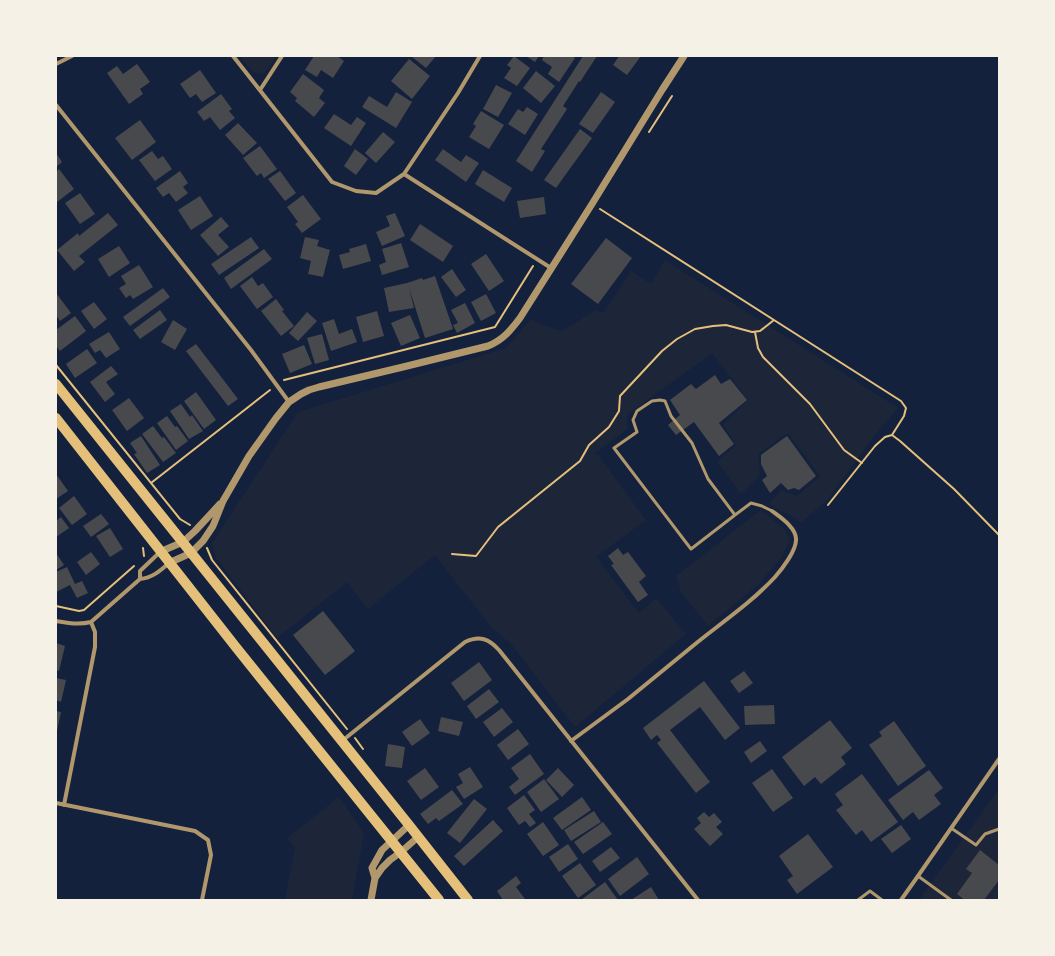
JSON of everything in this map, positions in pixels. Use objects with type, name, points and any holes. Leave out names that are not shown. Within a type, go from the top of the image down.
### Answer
[{"type":"main road","points":[[56,384],[468,900]]},
{"type":"main road","points":[[56,418],[171,562],[235,646],[439,900]]},
{"type":"street","points":[[56,64],[72,56]]},
{"type":"street","points":[[233,56],[332,182],[356,191],[376,193],[404,174],[458,93],[480,56]]},
{"type":"street","points":[[260,90],[282,56]]},
{"type":"street","points":[[56,621],[77,624],[91,622],[140,579],[148,578],[161,571],[171,562],[192,553],[203,541],[213,526],[223,501],[249,456],[289,402],[301,394],[319,387],[488,346],[495,343],[507,334],[592,204],[684,56]]},
{"type":"street","points":[[56,105],[251,350],[289,402]]},
{"type":"street","points":[[404,174],[551,268]]},
{"type":"street","points":[[140,579],[140,571],[162,551],[183,542],[223,501]]},
{"type":"street","points":[[572,741],[628,699],[751,600],[777,575],[794,549],[796,539],[792,530],[772,511]]},
{"type":"street","points":[[64,805],[95,647],[94,632],[91,622]]},
{"type":"street","points":[[342,741],[465,642],[477,638],[490,642],[499,650],[698,900]]},
{"type":"street","points":[[901,900],[999,759]]},
{"type":"street","points":[[56,803],[195,830],[208,840],[211,855],[202,900]]},
{"type":"street","points":[[375,878],[372,868],[382,850],[409,825]]},
{"type":"street","points":[[371,900],[375,878],[382,868],[418,837]]},
{"type":"lane","points":[[736,515],[708,479],[692,443],[671,416],[665,401],[652,401],[637,411],[633,420],[636,432],[614,448],[691,549],[736,515],[751,503],[772,511]]},
{"type":"lane","points":[[951,828],[976,844],[985,834],[999,829]]},
{"type":"lane","points":[[918,876],[946,898],[951,900]]},
{"type":"lane","points":[[858,900],[870,891],[882,900]]},
{"type":"path","points":[[649,132],[672,96]]},
{"type":"path","points":[[592,204],[901,401],[906,408],[904,416],[892,435],[885,437],[875,446],[828,505]]},
{"type":"path","points":[[284,380],[495,328],[533,266]]},
{"type":"path","points":[[452,554],[476,556],[498,527],[580,461],[589,445],[609,427],[619,411],[620,396],[662,351],[677,339],[695,329],[713,326],[726,325],[755,332],[760,331],[774,320]]},
{"type":"path","points":[[755,332],[758,348],[763,357],[810,404],[844,450],[862,463]]},
{"type":"path","points":[[56,365],[180,519],[191,526],[195,531]]},
{"type":"path","points":[[151,483],[270,390]]},
{"type":"path","points":[[892,435],[954,489],[999,534]]},
{"type":"path","points":[[203,541],[212,560],[351,733]]},
{"type":"path","points":[[143,548],[144,556]]},
{"type":"path","points":[[56,606],[79,611],[84,610],[138,562]]},
{"type":"shaded area","points":[[240,56],[276,56],[267,70],[259,74],[252,70]]},
{"type":"shaded area","points":[[665,260],[898,408],[873,437],[829,498],[802,522],[769,504],[781,490],[797,496],[820,476],[788,433],[758,454],[760,475],[741,494],[717,461],[736,445],[723,425],[748,400],[712,353],[627,415],[628,429],[594,454],[598,455],[646,520],[596,557],[639,613],[656,598],[686,634],[575,727],[511,644],[490,626],[435,555],[368,609],[347,582],[277,638],[216,558],[212,543],[298,412],[506,348],[531,319],[543,325],[562,331],[596,310],[603,313],[631,271],[651,284]]},
{"type":"shaded area","points":[[761,510],[785,530],[790,540],[781,558],[759,584],[708,626],[681,592],[676,576]]},
{"type":"shaded area","points":[[999,789],[999,900],[919,900]]},
{"type":"shaded area","points":[[339,797],[364,833],[352,900],[285,900],[295,848],[287,838]]},
{"type":"building","points":[[314,56],[337,56],[344,61],[333,78],[321,70],[317,77],[305,70]]},
{"type":"building","points":[[411,56],[436,56],[426,68]]},
{"type":"building","points":[[514,56],[530,68],[517,86],[504,78],[511,68],[507,65]]},
{"type":"building","points":[[526,56],[539,56],[535,62]]},
{"type":"building","points":[[544,56],[572,56],[575,58],[559,82],[548,74],[552,67],[542,60]]},
{"type":"building","points":[[583,56],[597,56],[563,106],[567,109],[541,149],[545,151],[532,172],[516,161]]},
{"type":"building","points":[[619,56],[641,56],[627,75],[613,65]]},
{"type":"building","points":[[409,59],[430,76],[412,99],[391,81]]},
{"type":"building","points":[[137,64],[150,82],[140,89],[143,94],[129,104],[107,73],[117,66],[123,74]]},
{"type":"building","points":[[200,70],[216,93],[202,102],[196,94],[190,98],[180,84]]},
{"type":"building","points":[[536,71],[555,86],[541,103],[523,88]]},
{"type":"building","points":[[303,74],[324,90],[319,98],[325,103],[314,117],[295,101],[297,98],[290,92]]},
{"type":"building","points":[[496,85],[512,93],[498,117],[483,109]]},
{"type":"building","points":[[396,92],[412,102],[396,128],[362,107],[369,96],[387,107]]},
{"type":"building","points":[[601,92],[615,102],[593,133],[579,124]]},
{"type":"building","points":[[221,94],[232,109],[229,111],[235,118],[220,130],[210,117],[204,121],[197,112]]},
{"type":"building","points":[[527,107],[538,114],[525,135],[508,124],[518,109],[523,112]]},
{"type":"building","points":[[481,111],[504,125],[489,149],[469,137],[476,126],[473,124]]},
{"type":"building","points":[[334,114],[351,125],[357,117],[366,123],[351,146],[324,128]]},
{"type":"building","points":[[140,120],[156,142],[132,160],[115,138]]},
{"type":"building","points":[[238,123],[257,143],[243,155],[225,135]]},
{"type":"building","points":[[580,129],[592,138],[556,188],[544,180]]},
{"type":"building","points":[[383,132],[395,142],[376,163],[365,153]]},
{"type":"building","points":[[260,146],[277,169],[264,178],[261,173],[257,176],[243,158]]},
{"type":"building","points":[[355,149],[368,159],[356,175],[344,166]]},
{"type":"building","points":[[443,149],[461,162],[466,155],[479,163],[466,182],[435,160]]},
{"type":"building","points":[[152,151],[158,159],[163,156],[172,169],[155,181],[139,160]]},
{"type":"building","points":[[56,153],[62,162],[56,167]]},
{"type":"building","points":[[59,169],[74,189],[57,202],[56,172]]},
{"type":"building","points":[[483,170],[512,188],[504,202],[475,184]]},
{"type":"building","points":[[180,171],[188,183],[183,187],[188,193],[176,202],[169,193],[163,197],[156,188]]},
{"type":"building","points":[[280,171],[296,193],[285,201],[268,179]]},
{"type":"building","points":[[80,193],[95,214],[80,224],[65,203]]},
{"type":"building","points":[[303,195],[321,219],[302,233],[295,224],[298,222],[287,207]]},
{"type":"building","points":[[200,196],[213,216],[191,230],[178,210]]},
{"type":"building","points":[[544,197],[546,214],[520,218],[517,201]]},
{"type":"building","points":[[108,213],[118,225],[79,256],[85,262],[74,271],[57,250],[78,233],[79,236]]},
{"type":"building","points":[[395,213],[405,236],[382,246],[376,232],[390,226],[386,216]]},
{"type":"building","points":[[221,217],[229,226],[218,235],[229,247],[218,256],[200,235]]},
{"type":"building","points":[[420,224],[453,246],[443,262],[410,240]]},
{"type":"building","points":[[251,237],[259,248],[219,275],[211,264]]},
{"type":"building","points":[[305,237],[319,240],[317,246],[330,250],[323,277],[308,274],[311,261],[300,258]]},
{"type":"building","points":[[606,238],[632,258],[598,304],[571,284]]},
{"type":"building","points":[[401,243],[409,267],[382,275],[379,265],[386,262],[382,249]]},
{"type":"building","points":[[366,244],[371,261],[343,269],[339,255],[350,252],[349,249]]},
{"type":"building","points":[[119,246],[130,263],[109,277],[98,259]]},
{"type":"building","points":[[264,249],[272,259],[231,289],[224,278]]},
{"type":"building","points":[[486,254],[504,281],[489,291],[471,264]]},
{"type":"building","points":[[139,265],[153,287],[133,299],[130,295],[126,298],[119,288],[126,284],[121,276]]},
{"type":"building","points":[[452,269],[466,290],[456,297],[441,277]]},
{"type":"building","points":[[435,276],[453,329],[425,338],[409,288],[414,308],[389,312],[384,288]]},
{"type":"building","points":[[252,277],[258,286],[263,283],[273,297],[257,309],[240,286]]},
{"type":"building","points":[[163,288],[170,297],[130,326],[123,317]]},
{"type":"building","points":[[56,293],[71,313],[60,321],[56,315]]},
{"type":"building","points":[[486,294],[496,313],[481,321],[471,302]]},
{"type":"building","points":[[276,299],[284,310],[282,311],[294,326],[281,336],[261,311]]},
{"type":"building","points":[[94,302],[107,319],[94,329],[81,311]]},
{"type":"building","points":[[465,303],[475,323],[457,333],[453,325],[458,323],[451,310]]},
{"type":"building","points":[[160,310],[167,320],[140,339],[133,330]]},
{"type":"building","points":[[377,311],[384,336],[363,342],[356,317]]},
{"type":"building","points":[[307,312],[317,321],[298,341],[289,333]]},
{"type":"building","points":[[410,315],[420,338],[401,346],[391,323]]},
{"type":"building","points":[[75,316],[86,331],[60,351],[56,346],[56,330]]},
{"type":"building","points":[[334,319],[339,334],[352,329],[357,342],[331,351],[322,323]]},
{"type":"building","points":[[173,320],[187,329],[175,350],[161,342]]},
{"type":"building","points":[[109,332],[120,349],[106,358],[100,350],[95,353],[89,344]]},
{"type":"building","points":[[322,334],[329,360],[315,364],[307,338]]},
{"type":"building","points":[[196,344],[238,399],[228,406],[186,351]]},
{"type":"building","points":[[304,345],[312,364],[290,373],[282,354]]},
{"type":"building","points":[[87,349],[97,363],[75,378],[66,364]]},
{"type":"building","points":[[111,366],[118,374],[106,382],[115,394],[105,402],[90,382]]},
{"type":"building","points":[[715,375],[721,384],[730,379],[747,400],[719,423],[734,444],[719,456],[694,422],[676,435],[668,425],[680,415],[670,400],[691,384],[696,389]]},
{"type":"building","points":[[196,392],[216,420],[204,429],[184,401]]},
{"type":"building","points":[[129,398],[144,418],[127,431],[112,410]]},
{"type":"building","points":[[181,404],[190,417],[192,415],[203,431],[189,439],[170,411]]},
{"type":"building","points":[[167,416],[175,427],[177,426],[188,441],[176,450],[157,423]]},
{"type":"building","points":[[153,426],[162,438],[164,437],[176,453],[163,462],[142,434]]},
{"type":"building","points":[[141,436],[160,465],[147,473],[134,454],[137,453],[130,443]]},
{"type":"building","points":[[787,436],[816,476],[799,490],[794,488],[788,490],[781,483],[770,493],[762,480],[767,476],[761,464],[761,455]]},
{"type":"building","points":[[56,474],[68,491],[56,499]]},
{"type":"building","points":[[74,496],[87,514],[72,525],[59,508]]},
{"type":"building","points":[[101,514],[109,524],[91,537],[83,526]]},
{"type":"building","points":[[61,517],[69,528],[56,537],[56,521]]},
{"type":"building","points":[[110,528],[123,549],[110,557],[96,536]]},
{"type":"building","points":[[618,548],[623,555],[628,552],[646,576],[639,582],[648,595],[638,602],[611,565],[614,564],[608,556]]},
{"type":"building","points":[[91,552],[100,564],[86,575],[77,562]]},
{"type":"building","points":[[56,553],[64,565],[56,570]]},
{"type":"building","points":[[67,567],[75,584],[82,581],[88,593],[77,598],[70,585],[56,592],[56,572]]},
{"type":"building","points":[[323,611],[355,651],[325,675],[293,635]]},
{"type":"building","points":[[56,643],[65,646],[59,671],[56,670]]},
{"type":"building","points":[[479,662],[492,680],[464,701],[451,683]]},
{"type":"building","points":[[744,671],[753,683],[739,693],[730,681]]},
{"type":"building","points":[[56,678],[66,680],[61,702],[56,700]]},
{"type":"building","points":[[704,681],[740,728],[725,740],[700,707],[670,730],[710,782],[696,793],[657,743],[661,740],[657,735],[651,740],[643,728]]},
{"type":"building","points":[[489,689],[499,702],[476,719],[467,706]]},
{"type":"building","points":[[774,705],[775,724],[745,725],[744,706]]},
{"type":"building","points":[[502,708],[513,722],[494,737],[483,722]]},
{"type":"building","points":[[56,711],[61,712],[57,731],[56,731]]},
{"type":"building","points":[[441,717],[463,722],[459,736],[438,731]]},
{"type":"building","points":[[420,719],[430,733],[412,746],[402,732]]},
{"type":"building","points":[[830,720],[852,748],[841,757],[846,764],[821,784],[815,777],[804,786],[782,757]]},
{"type":"building","points":[[894,721],[926,766],[898,786],[869,745],[882,736],[879,732]]},
{"type":"building","points":[[518,729],[529,744],[508,760],[497,745]]},
{"type":"building","points":[[760,741],[767,751],[751,763],[744,752]]},
{"type":"building","points":[[388,744],[405,747],[402,768],[385,766]]},
{"type":"building","points":[[530,754],[544,774],[515,795],[509,787],[519,779],[511,768]]},
{"type":"building","points":[[470,767],[483,787],[464,799],[456,787],[463,783],[458,774]]},
{"type":"building","points":[[425,768],[439,787],[421,800],[407,781]]},
{"type":"building","points":[[558,768],[574,785],[562,797],[546,780]]},
{"type":"building","points":[[772,769],[793,798],[773,812],[752,783]]},
{"type":"building","points":[[929,770],[943,788],[934,795],[941,804],[919,820],[913,812],[903,820],[888,800]]},
{"type":"building","points":[[862,774],[898,822],[871,842],[862,830],[856,835],[836,810],[843,805],[835,794]]},
{"type":"building","points":[[544,779],[559,799],[541,812],[527,792]]},
{"type":"building","points":[[452,790],[463,804],[439,821],[436,818],[428,824],[420,814]]},
{"type":"building","points":[[524,795],[535,810],[529,814],[536,823],[530,827],[525,821],[519,825],[507,808]]},
{"type":"building","points":[[582,797],[591,810],[562,830],[553,818]]},
{"type":"building","points":[[474,799],[487,809],[460,843],[447,833]]},
{"type":"building","points":[[594,811],[601,822],[571,841],[564,830]]},
{"type":"building","points":[[704,812],[709,817],[714,813],[722,822],[716,827],[723,834],[710,846],[694,829],[701,823],[697,818]]},
{"type":"building","points":[[493,820],[503,831],[464,866],[454,856]]},
{"type":"building","points":[[543,822],[559,845],[543,856],[527,834]]},
{"type":"building","points":[[603,822],[612,834],[583,854],[574,842]]},
{"type":"building","points":[[901,825],[911,839],[892,853],[881,839]]},
{"type":"building","points":[[808,834],[833,867],[797,894],[787,880],[793,876],[779,856]]},
{"type":"building","points":[[568,844],[578,859],[559,872],[549,857]]},
{"type":"building","points":[[611,847],[620,858],[600,872],[592,861]]},
{"type":"building","points":[[980,850],[999,865],[999,880],[984,900],[965,900],[957,894],[972,873],[966,869]]},
{"type":"building","points":[[637,857],[649,874],[620,896],[608,879]]},
{"type":"building","points":[[580,863],[596,885],[578,898],[562,876]]},
{"type":"building","points":[[516,876],[521,883],[516,887],[525,899],[503,900],[497,891]]},
{"type":"building","points":[[605,882],[618,900],[581,900]]},
{"type":"building","points":[[651,887],[659,900],[631,900]]}]
